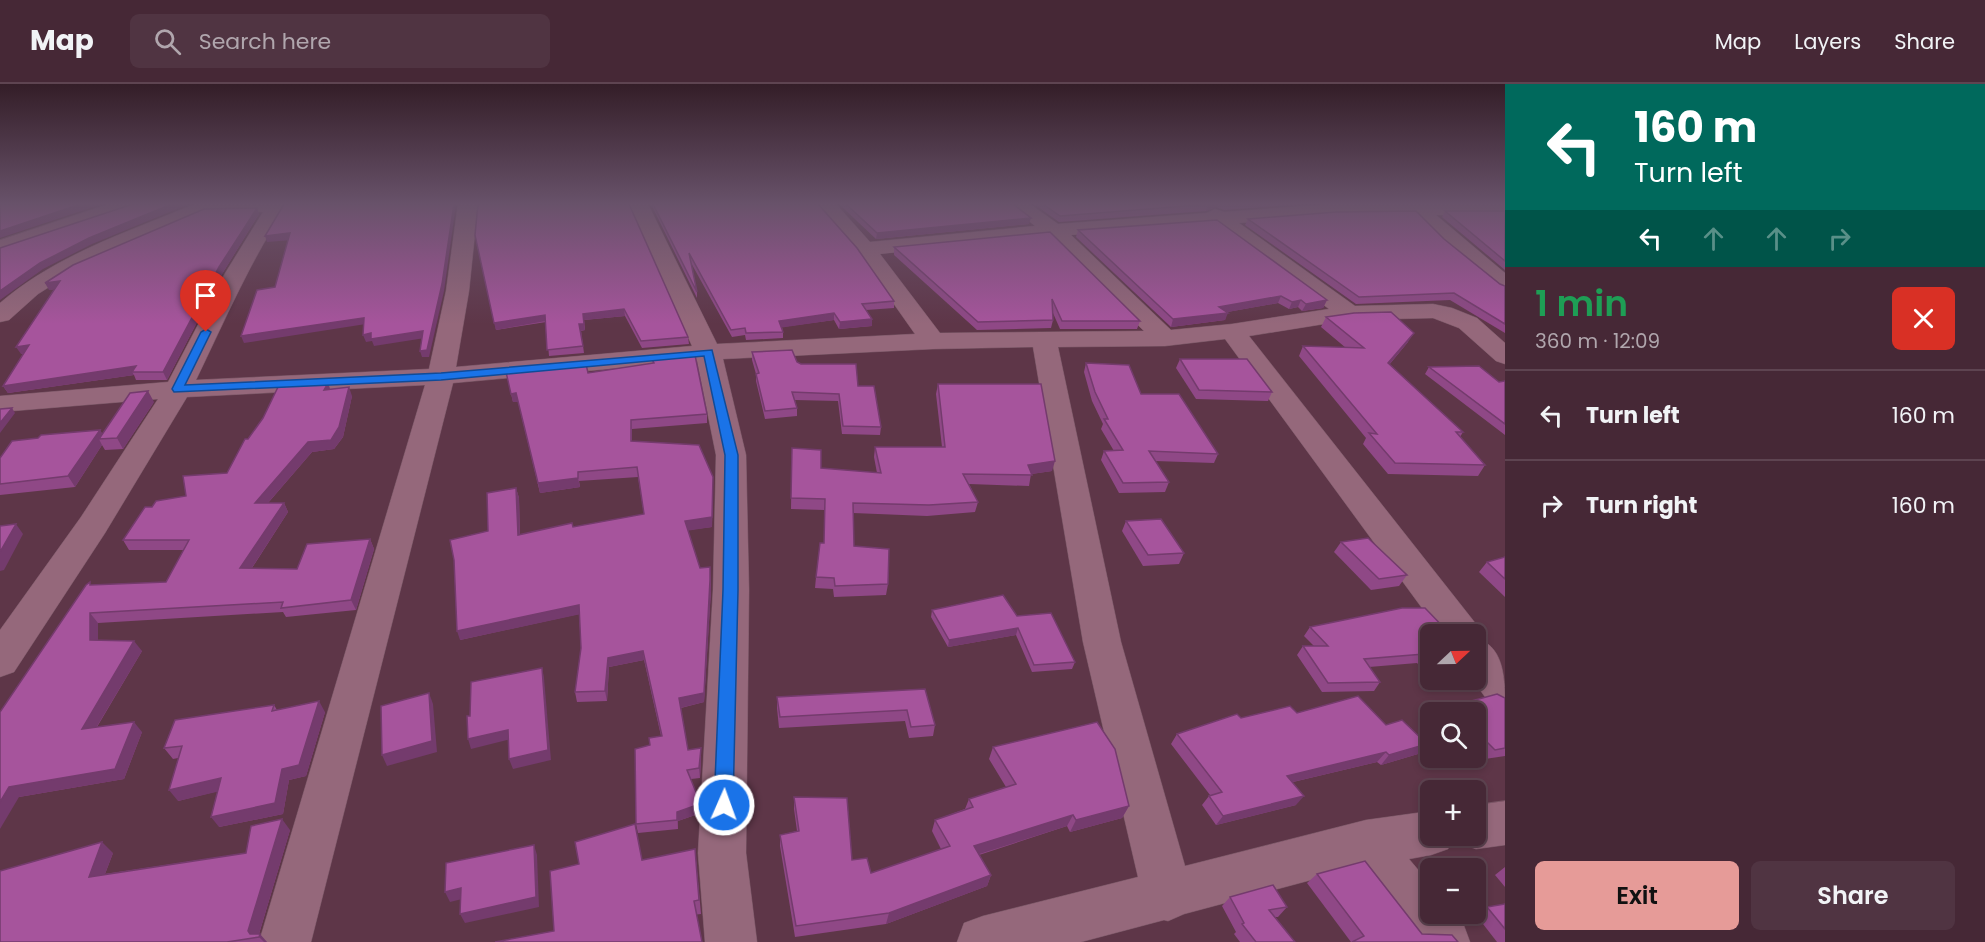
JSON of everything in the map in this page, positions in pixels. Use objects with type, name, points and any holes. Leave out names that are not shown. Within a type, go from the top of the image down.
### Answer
[{"type":"street","points":[[0,315],[30,289],[68,265],[113,244]]},
{"type":"street","points":[[0,661],[93,525],[178,389],[235,275],[254,244]]},
{"type":"street","points":[[285,942],[441,376],[457,306],[465,244]]},
{"type":"street","points":[[657,244],[708,352],[731,455],[731,590],[722,853],[731,942]]},
{"type":"street","points":[[861,244],[933,340]]},
{"type":"street","points":[[865,249],[914,244]]},
{"type":"street","points":[[1068,244],[1165,338]]},
{"type":"street","points":[[1256,244],[1349,313]]},
{"type":"street","points":[[1455,244],[1505,284]]},
{"type":"street","points":[[0,404],[178,389],[441,376],[708,352],[933,340],[1165,338],[1232,331],[1349,313],[1433,311],[1452,315],[1468,323],[1505,356]]},
{"type":"street","points":[[1232,331],[1454,624]]},
{"type":"street","points":[[1044,339],[1102,642],[1168,896]]},
{"type":"street","points":[[1486,666],[1505,692]]},
{"type":"street","points":[[1486,826],[1505,823]]},
{"type":"street","points":[[986,942],[1366,843],[1420,835]]},
{"type":"street","points":[[1366,843],[1444,942]]},
{"type":"building","points":[[12,244],[77,244],[40,263],[0,291],[0,248]]},
{"type":"building","points":[[122,244],[234,244],[219,267],[163,372],[132,372],[136,366],[3,386],[29,345],[16,347],[60,281],[45,283],[73,265]]},
{"type":"building","points":[[287,244],[448,244],[442,284],[427,350],[420,351],[423,331],[371,339],[371,333],[363,335],[364,318],[241,336],[257,290],[275,287]]},
{"type":"building","points":[[477,244],[647,244],[688,337],[641,341],[624,309],[583,314],[584,324],[579,324],[583,346],[547,350],[545,315],[494,323]]},
{"type":"building","points":[[673,244],[853,244],[894,301],[862,304],[872,319],[840,322],[834,313],[779,321],[783,332],[746,333],[745,328],[731,330],[689,253],[697,292]]},
{"type":"building","points":[[925,244],[1062,244],[1140,321],[1062,321],[1052,299],[1053,320],[978,322],[894,247]]},
{"type":"building","points":[[1093,244],[1250,244],[1327,300],[1306,304],[1301,300],[1292,302],[1281,296],[1219,307],[1228,313],[1173,319]]},
{"type":"building","points":[[1284,244],[1450,244],[1505,286],[1505,324],[1454,293],[1359,297]]},
{"type":"building","points":[[1485,244],[1505,244],[1505,261]]},
{"type":"building","points":[[1391,312],[1414,333],[1388,363],[1463,432],[1456,432],[1485,465],[1395,463],[1369,433],[1377,434],[1303,346],[1364,348],[1326,317],[1354,313]]},
{"type":"building","points":[[792,350],[797,362],[801,364],[856,364],[858,386],[874,386],[881,427],[843,426],[839,394],[792,392],[797,408],[765,411],[756,374],[759,373],[752,352]]},
{"type":"building","points":[[695,355],[707,414],[631,420],[631,441],[699,445],[713,477],[712,517],[685,521],[700,568],[710,567],[704,693],[679,698],[688,750],[701,748],[699,768],[687,770],[698,797],[697,805],[677,812],[677,820],[636,824],[635,749],[650,745],[649,738],[662,736],[643,651],[608,658],[605,691],[575,692],[581,648],[579,605],[457,631],[454,560],[450,540],[488,531],[487,493],[516,488],[518,535],[572,523],[573,527],[644,514],[637,467],[578,472],[578,478],[538,483],[516,393],[511,394],[506,372],[586,364],[588,373],[654,363],[652,359]]},
{"type":"building","points":[[1180,359],[1247,359],[1272,392],[1199,390]]},
{"type":"building","points":[[1086,363],[1129,365],[1141,394],[1179,394],[1218,454],[1149,451],[1169,482],[1123,483],[1104,451],[1123,450],[1104,419],[1108,419],[1095,392]]},
{"type":"building","points":[[1479,366],[1499,382],[1505,381],[1505,424],[1429,367]]},
{"type":"building","points":[[328,383],[324,390],[349,387],[339,427],[331,440],[308,442],[255,503],[284,503],[240,568],[297,569],[307,544],[370,539],[351,600],[281,608],[283,602],[90,613],[90,640],[134,641],[82,729],[134,722],[115,769],[9,787],[0,802],[0,712],[86,585],[90,582],[90,585],[166,582],[189,540],[123,540],[145,507],[152,507],[156,501],[186,496],[183,476],[227,473],[245,439],[248,439],[263,418],[279,385]]},
{"type":"building","points":[[938,384],[1041,384],[1055,461],[1028,465],[1032,475],[963,474],[978,502],[929,505],[853,503],[854,546],[889,549],[888,584],[835,586],[834,578],[816,577],[820,543],[824,543],[825,499],[791,498],[792,448],[821,450],[821,468],[881,473],[875,447],[945,447]]},
{"type":"building","points":[[148,391],[117,438],[99,439],[130,393]]},
{"type":"building","points":[[12,408],[0,423],[0,409]]},
{"type":"building","points":[[100,430],[68,476],[0,484],[0,458],[12,441],[38,438],[41,435]]},
{"type":"building","points":[[1161,519],[1184,553],[1148,555],[1126,521]]},
{"type":"building","points":[[16,524],[0,552],[0,526]]},
{"type":"building","points":[[1368,538],[1407,575],[1379,579],[1341,542]]},
{"type":"building","points":[[1505,557],[1505,579],[1487,562]]},
{"type":"building","points":[[1003,595],[1017,616],[1051,613],[1075,662],[1034,665],[1018,628],[949,640],[932,610]]},
{"type":"building","points":[[1402,608],[1425,608],[1440,624],[1420,624],[1420,654],[1364,659],[1380,682],[1328,683],[1303,646],[1328,646],[1310,627]]},
{"type":"building","points":[[542,668],[548,750],[509,759],[508,730],[468,739],[467,716],[470,716],[471,682]]},
{"type":"building","points":[[925,689],[935,725],[911,727],[907,710],[780,717],[777,697]]},
{"type":"building","points":[[429,693],[432,741],[382,755],[381,706]]},
{"type":"building","points":[[1497,694],[1505,698],[1505,748],[1495,750],[1486,741],[1486,702],[1468,702]]},
{"type":"building","points":[[1358,696],[1386,725],[1402,720],[1420,737],[1420,746],[1389,755],[1386,752],[1287,776],[1304,796],[1223,816],[1209,796],[1222,792],[1177,734],[1237,714],[1241,718],[1290,706],[1297,713]]},
{"type":"building","points":[[319,701],[299,765],[282,769],[275,803],[211,817],[221,778],[169,790],[182,746],[164,748],[175,720],[274,705],[272,711]]},
{"type":"building","points":[[1097,722],[1115,749],[1129,806],[1076,820],[1073,815],[974,846],[991,875],[889,913],[796,926],[780,835],[799,831],[794,797],[847,798],[852,860],[867,858],[871,873],[950,846],[935,820],[973,807],[969,799],[1016,784],[993,747]]},
{"type":"building","points":[[282,819],[248,931],[250,934],[260,934],[259,937],[227,942],[0,942],[0,871],[102,842],[89,877],[246,853],[251,826]]},
{"type":"building","points":[[635,824],[642,860],[695,849],[699,900],[694,901],[702,942],[495,942],[554,931],[550,871],[579,864],[575,842]]},
{"type":"building","points":[[534,845],[536,897],[460,914],[461,888],[445,892],[446,863]]},
{"type":"building","points":[[1365,861],[1422,934],[1452,935],[1458,942],[1352,942],[1364,936],[1317,874]]},
{"type":"building","points":[[1273,885],[1287,907],[1269,910],[1295,942],[1256,942],[1242,924],[1244,923],[1230,897]]},
{"type":"building","points":[[1505,904],[1505,929],[1487,907]]},
{"type":"route","points":[[206,332],[178,389],[441,376],[708,352],[731,455],[731,590],[724,805]]}]
